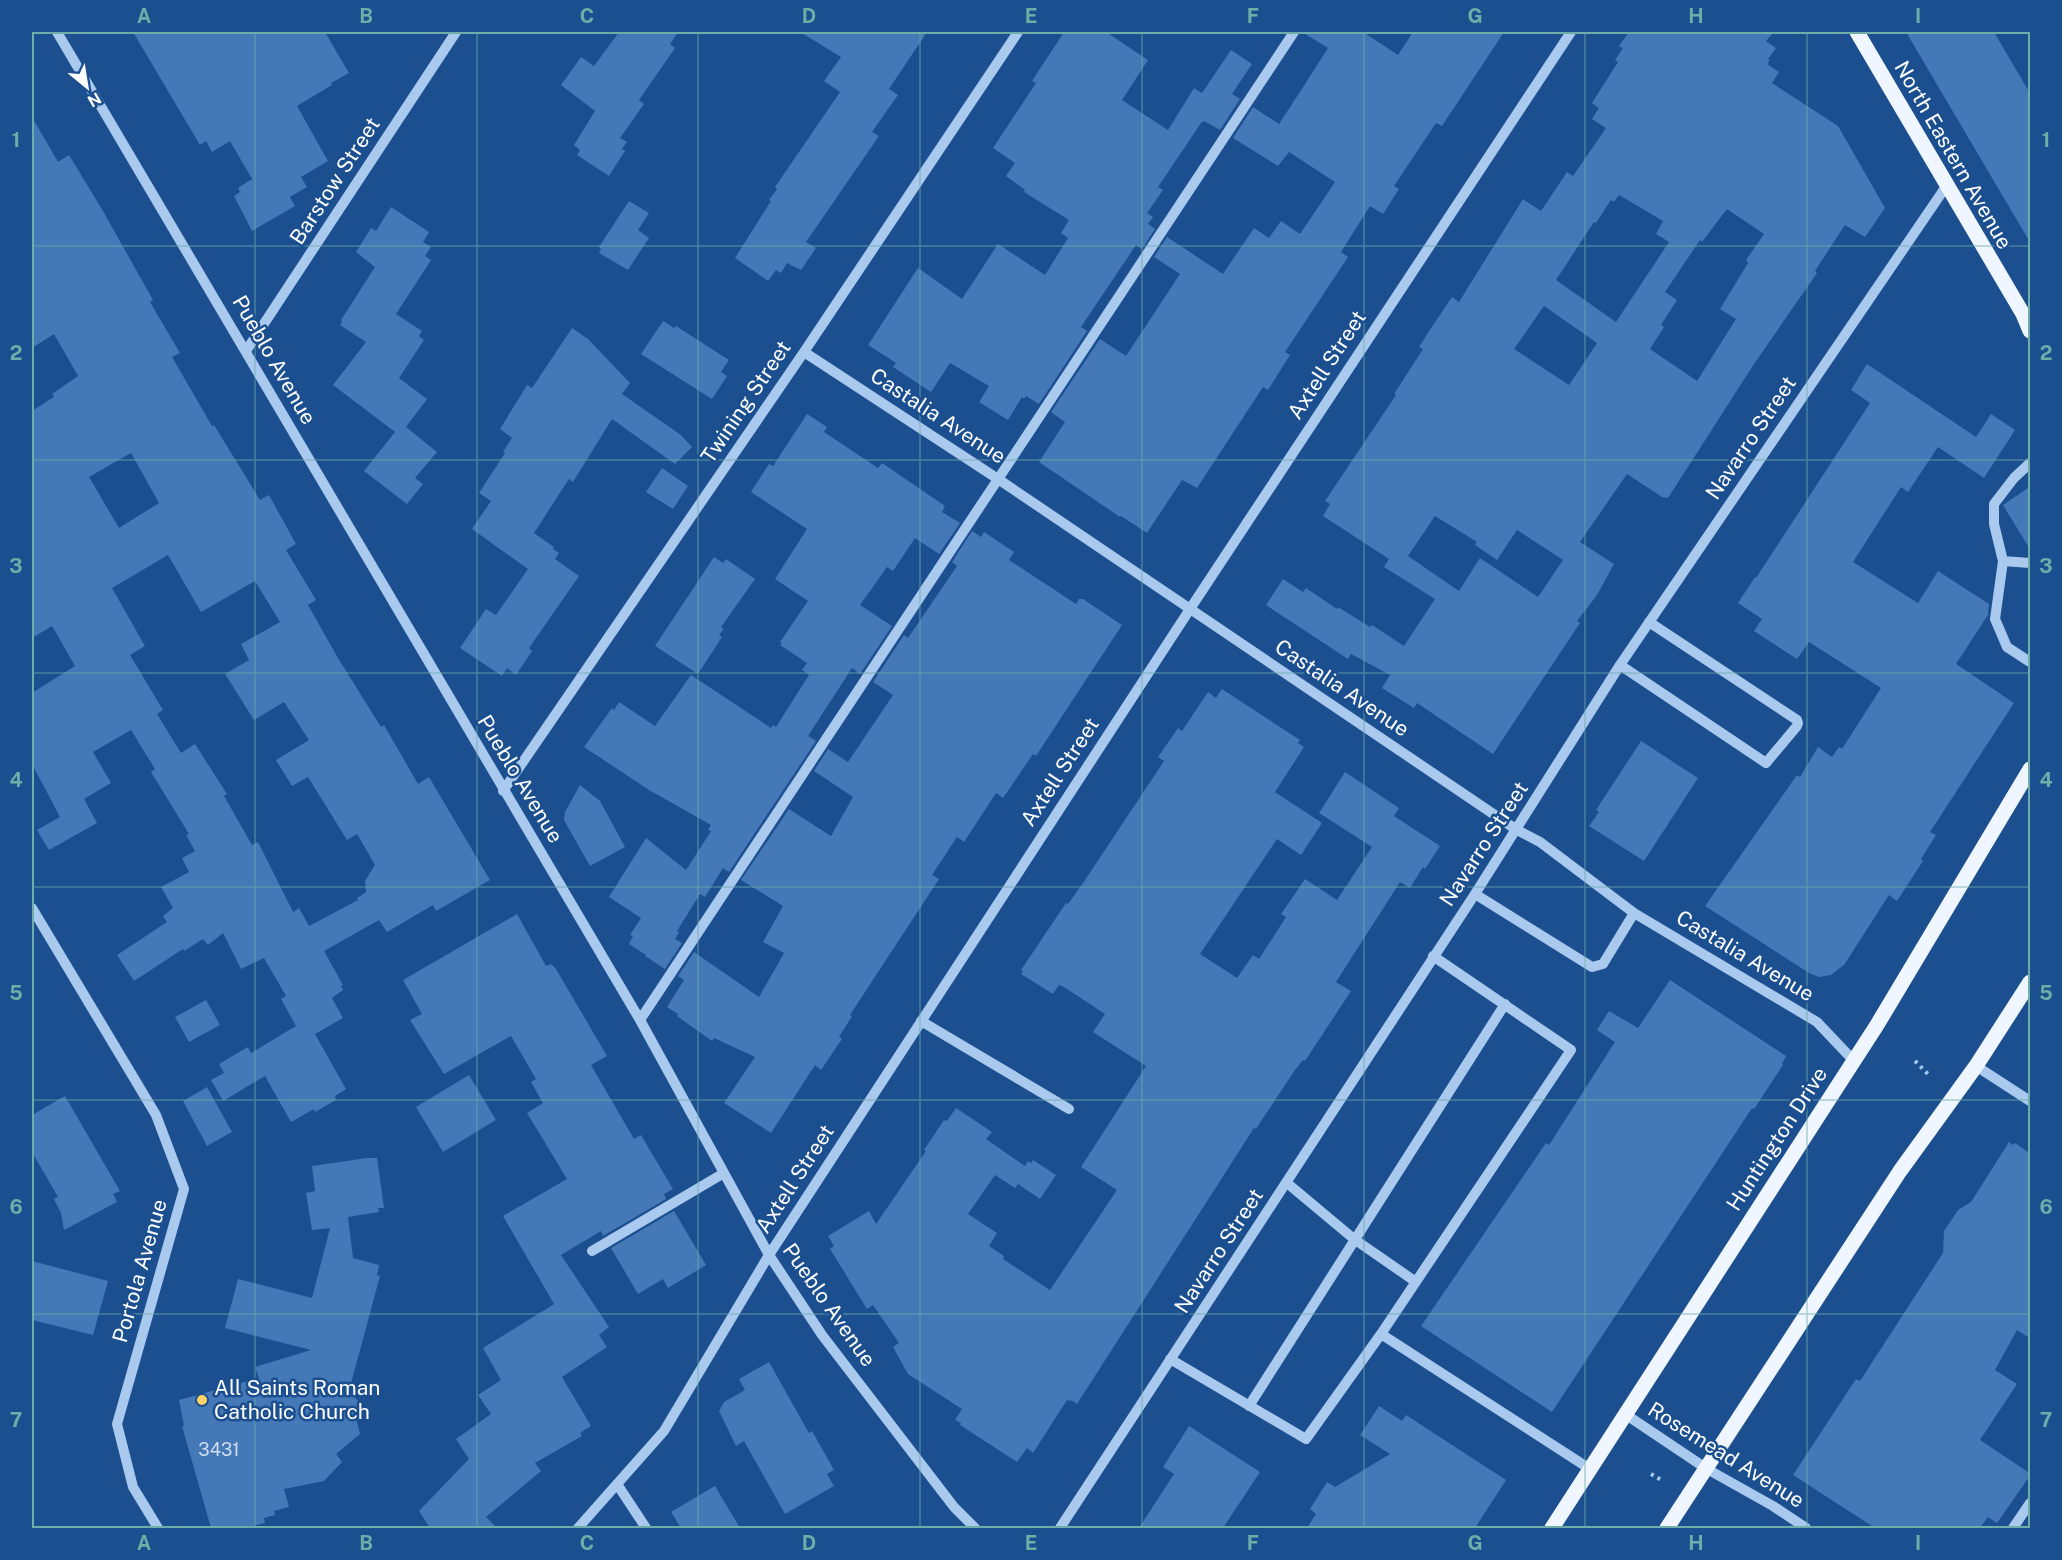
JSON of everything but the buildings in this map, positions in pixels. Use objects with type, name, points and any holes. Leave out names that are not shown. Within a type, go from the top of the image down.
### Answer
[{"type":"main road","name":"North Eastern Avenue","points":[[1857,32],[1947,185],[2027,312],[2031,331]]},
{"type":"main road","name":"Huntington Drive","points":[[1552,1528],[1876,1025],[2031,769]]},
{"type":"main road","points":[[1667,1528],[1900,1171],[1976,1066],[2031,982]]},
{"type":"street","name":"Pueblo Avenue","points":[[57,32],[640,1020],[769,1255],[822,1335],[954,1507],[975,1528]]},
{"type":"street","name":"Barstow Street","points":[[246,351],[456,32]]},
{"type":"street","name":"Twining Street","points":[[503,791],[804,352],[1018,32]]},
{"type":"street","points":[[640,1020],[1294,32]]},
{"type":"street","name":"Axtell Street","points":[[578,1528],[664,1431],[769,1255],[1190,609],[1571,32]]},
{"type":"street","name":"Navarro Street","points":[[1060,1528],[1517,830],[1620,665],[1947,185]]},
{"type":"street","name":"Castalia Avenue","points":[[804,352],[998,479],[1517,830],[1540,842],[1634,913],[1817,1022],[1852,1060]]},
{"type":"street","points":[[2031,463],[2014,477],[1994,504],[1994,524],[2002,561],[1995,619],[2007,647],[2031,662]]},
{"type":"street","points":[[2002,561],[2031,563]]},
{"type":"street","points":[[1620,665],[1766,763],[1797,726],[1797,720],[1649,622]]},
{"type":"street","points":[[1475,894],[1592,967],[1603,964],[1634,913]]},
{"type":"street","name":"Portola Avenue","points":[[32,908],[156,1114],[184,1189],[117,1424],[134,1487],[158,1528]]},
{"type":"street","points":[[1170,1359],[1306,1439],[1381,1334],[1571,1050],[1433,956]]},
{"type":"street","points":[[1249,1406],[1505,1004]]},
{"type":"street","points":[[921,1021],[1068,1109]]},
{"type":"street","points":[[1976,1066],[2031,1101]]},
{"type":"street","points":[[592,1251],[724,1173]]},
{"type":"street","points":[[1287,1183],[1354,1239],[1416,1282]]},
{"type":"street","points":[[1381,1334],[1590,1468]]},
{"type":"street","name":"Rosemead Avenue","points":[[1625,1414],[1707,1469],[1773,1506],[1806,1528]]},
{"type":"street","points":[[617,1484],[646,1528]]},
{"type":"street","points":[[2013,1528],[2031,1503]]},
{"type":"path","points":[[1915,1061],[1929,1075]]},
{"type":"path","points":[[1651,1474],[1663,1481]]},
{"type":"place","name":"All Saints Roman Catholic Church","points":[[202,1400]]}]
